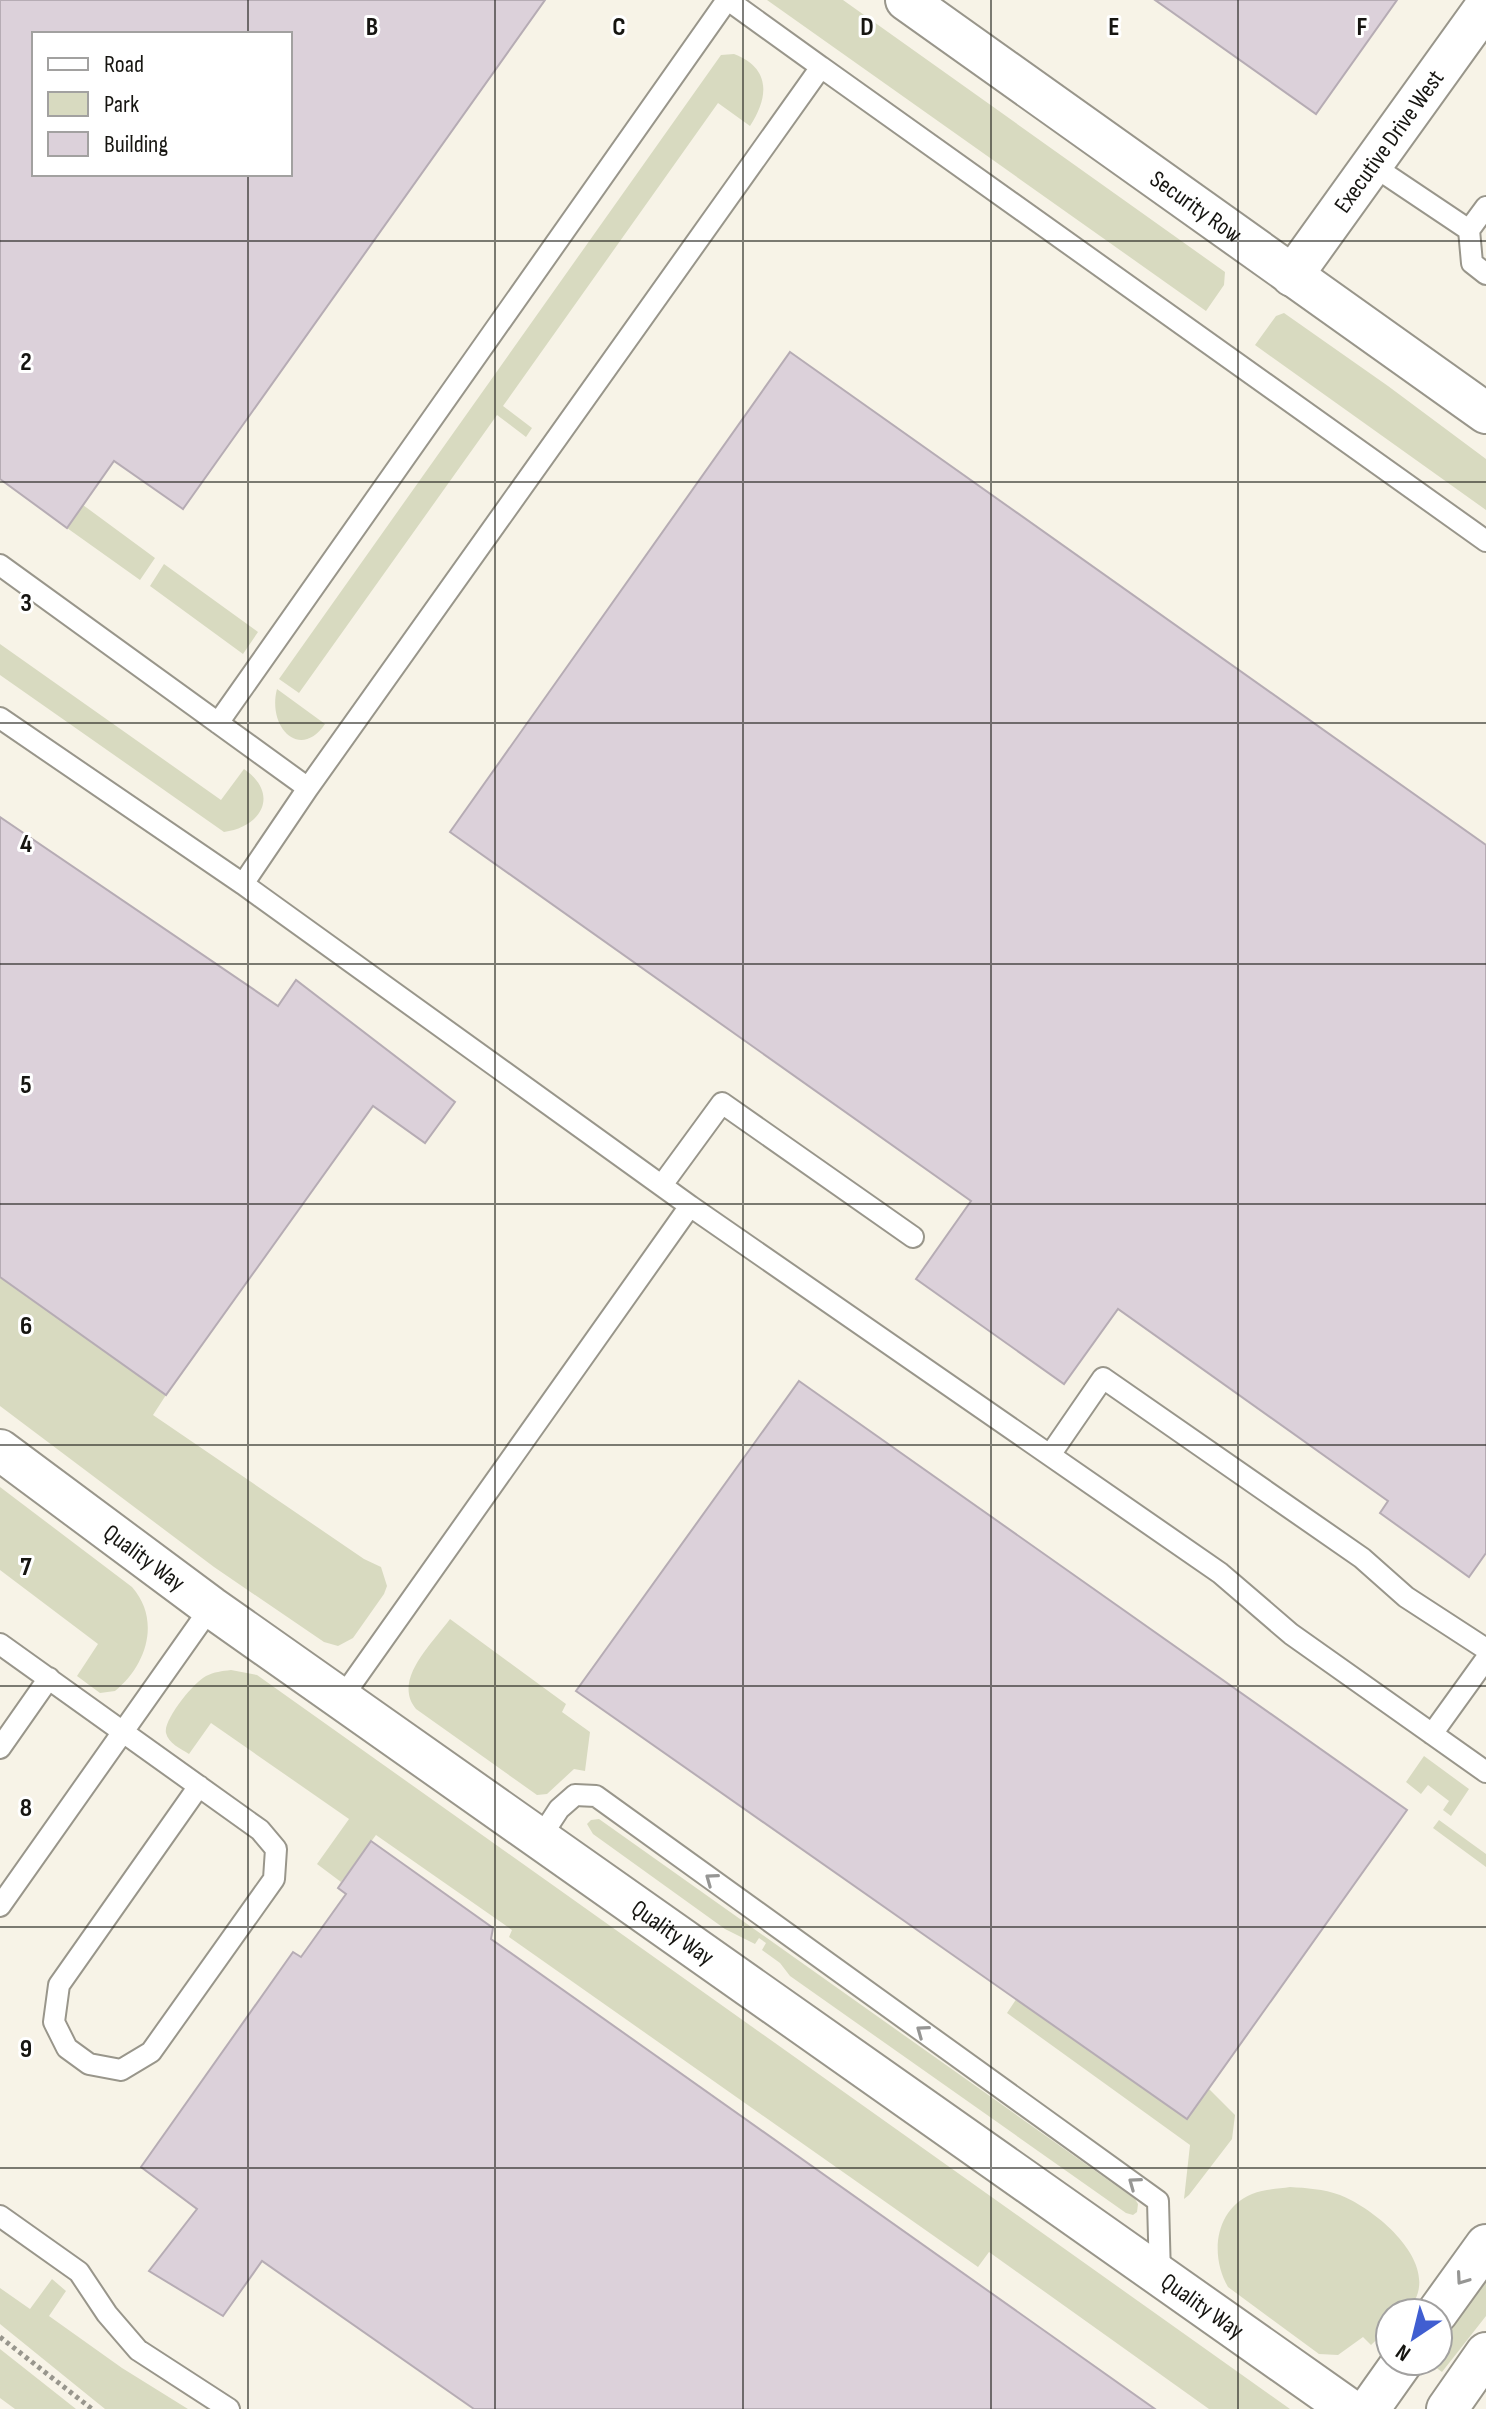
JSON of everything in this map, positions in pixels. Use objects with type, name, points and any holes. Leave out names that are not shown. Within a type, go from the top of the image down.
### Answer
[{"type":"street","name":"Security Row","points":[[906,0],[1486,413]]},
{"type":"street","name":"Executive Drive West","points":[[1292,276],[1486,6]]},
{"type":"street","name":"Quality Way","points":[[0,1450],[211,1607],[1349,2409]]},
{"type":"street","points":[[1449,2297],[1486,2245]]},
{"type":"street","points":[[1447,2409],[1486,2353]]},
{"type":"street","points":[[1369,2409],[1392,2377]]},
{"type":"lane","points":[[218,723],[728,0],[1486,541]]},
{"type":"lane","points":[[243,884],[821,67]]},
{"type":"lane","points":[[1372,165],[1469,230]]},
{"type":"lane","points":[[1486,207],[1469,230],[1472,263],[1486,274]]},
{"type":"lane","points":[[0,565],[308,788]]},
{"type":"lane","points":[[0,718],[243,884],[690,1206],[1220,1573],[1291,1634],[1486,1772]]},
{"type":"lane","points":[[662,1185],[722,1103],[913,1237]]},
{"type":"lane","points":[[341,1699],[690,1206]]},
{"type":"lane","points":[[1050,1455],[1103,1378],[1362,1558],[1406,1597],[1486,1649]]},
{"type":"lane","points":[[0,1906],[211,1607]]},
{"type":"lane","points":[[0,1644],[122,1730],[260,1830],[276,1849],[274,1879],[151,2052],[121,2070],[89,2064],[67,2048],[54,2022],[59,1985],[199,1786]]},
{"type":"lane","points":[[1432,1734],[1486,1659]]},
{"type":"lane","points":[[0,1748],[49,1678]]},
{"type":"lane","points":[[540,1838],[559,1809],[575,1795],[596,1796],[1158,2201],[1160,2276]]},
{"type":"lane","points":[[0,2216],[79,2272],[107,2314],[138,2350],[229,2409]]},
{"type":"path","points":[[0,2337],[92,2409]]},
{"type":"green space","points":[[767,0],[843,0],[1225,272],[1224,285],[1206,311]]},
{"type":"green space","points":[[734,54],[755,67],[760,75],[763,94],[756,115],[750,126],[718,103],[503,406],[532,428],[526,437],[497,415],[299,693],[279,679],[721,55]]},
{"type":"green space","points":[[1284,313],[1486,459],[1486,510],[1255,345],[1276,316]]},
{"type":"green space","points":[[83,505],[155,558],[140,580],[67,528]]},
{"type":"green space","points":[[164,564],[258,632],[243,654],[150,586]]},
{"type":"green space","points":[[0,644],[221,800],[244,769],[255,779],[264,799],[257,816],[248,824],[224,832],[0,675]]},
{"type":"green space","points":[[277,689],[325,724],[315,735],[296,739],[281,727],[275,703]]},
{"type":"green space","points":[[0,1277],[166,1395],[153,1415],[364,1559],[381,1567],[387,1586],[384,1594],[353,1638],[338,1646],[324,1642],[214,1567],[0,1406]]},
{"type":"green space","points":[[0,1487],[132,1587],[141,1600],[148,1628],[146,1642],[135,1668],[115,1691],[100,1693],[77,1676],[98,1644],[0,1570]]},
{"type":"green space","points":[[450,1619],[566,1704],[562,1712],[590,1732],[585,1771],[574,1769],[547,1794],[537,1795],[416,1709],[410,1698],[411,1674]]},
{"type":"green space","points":[[231,1670],[257,1675],[1290,2409],[1209,2409],[989,2252],[978,2267],[509,1937],[512,1930],[376,1835],[341,1882],[317,1864],[349,1819],[211,1723],[189,1754],[167,1737],[169,1719],[194,1686],[209,1675]]},
{"type":"green space","points":[[1424,1756],[1469,1789],[1451,1816],[1443,1810],[1449,1801],[1428,1785],[1421,1794],[1406,1782]]},
{"type":"green space","points":[[599,1819],[1135,2199],[1137,2212],[1133,2215],[1126,2213],[790,1976],[780,1963],[762,1950],[766,1943],[759,1938],[755,1944],[725,1929],[593,1834],[587,1824]]},
{"type":"green space","points":[[1439,1820],[1486,1854],[1486,1867],[1433,1828]]},
{"type":"green space","points":[[1017,1998],[1187,2119],[1209,2089],[1235,2115],[1232,2139],[1189,2195],[1184,2199],[1190,2145],[1007,2013]]},
{"type":"green space","points":[[1309,2188],[1340,2195],[1373,2214],[1404,2244],[1414,2261],[1419,2279],[1417,2296],[1374,2297],[1374,2342],[1371,2345],[1363,2337],[1338,2355],[1319,2354],[1228,2287],[1219,2262],[1219,2235],[1223,2222],[1239,2201],[1266,2190]]},
{"type":"green space","points":[[1486,2275],[1486,2316],[1454,2357],[1454,2321]]},
{"type":"green space","points":[[52,2279],[66,2291],[49,2316],[122,2368],[188,2409],[105,2409],[0,2324],[0,2288],[30,2309]]},
{"type":"green space","points":[[0,2349],[76,2409],[15,2409],[0,2398]]},
{"type":"building","points":[[0,0],[545,0],[183,509],[114,461],[67,528],[0,479]]},
{"type":"building","points":[[1155,0],[1397,0],[1316,114]]},
{"type":"building","points":[[790,352],[1486,845],[1486,1553],[1469,1577],[1380,1513],[1388,1501],[1118,1309],[1064,1384],[916,1279],[971,1201],[450,832]]},
{"type":"building","points":[[0,817],[278,1006],[296,980],[455,1102],[425,1143],[373,1106],[166,1395],[0,1277]]},
{"type":"building","points":[[799,1381],[1407,1810],[1187,2119],[576,1691]]},
{"type":"building","points":[[371,1841],[493,1928],[491,1939],[1155,2409],[474,2409],[262,2261],[223,2316],[149,2271],[197,2209],[141,2167],[293,1952],[301,1957],[346,1894],[338,1888]]}]
